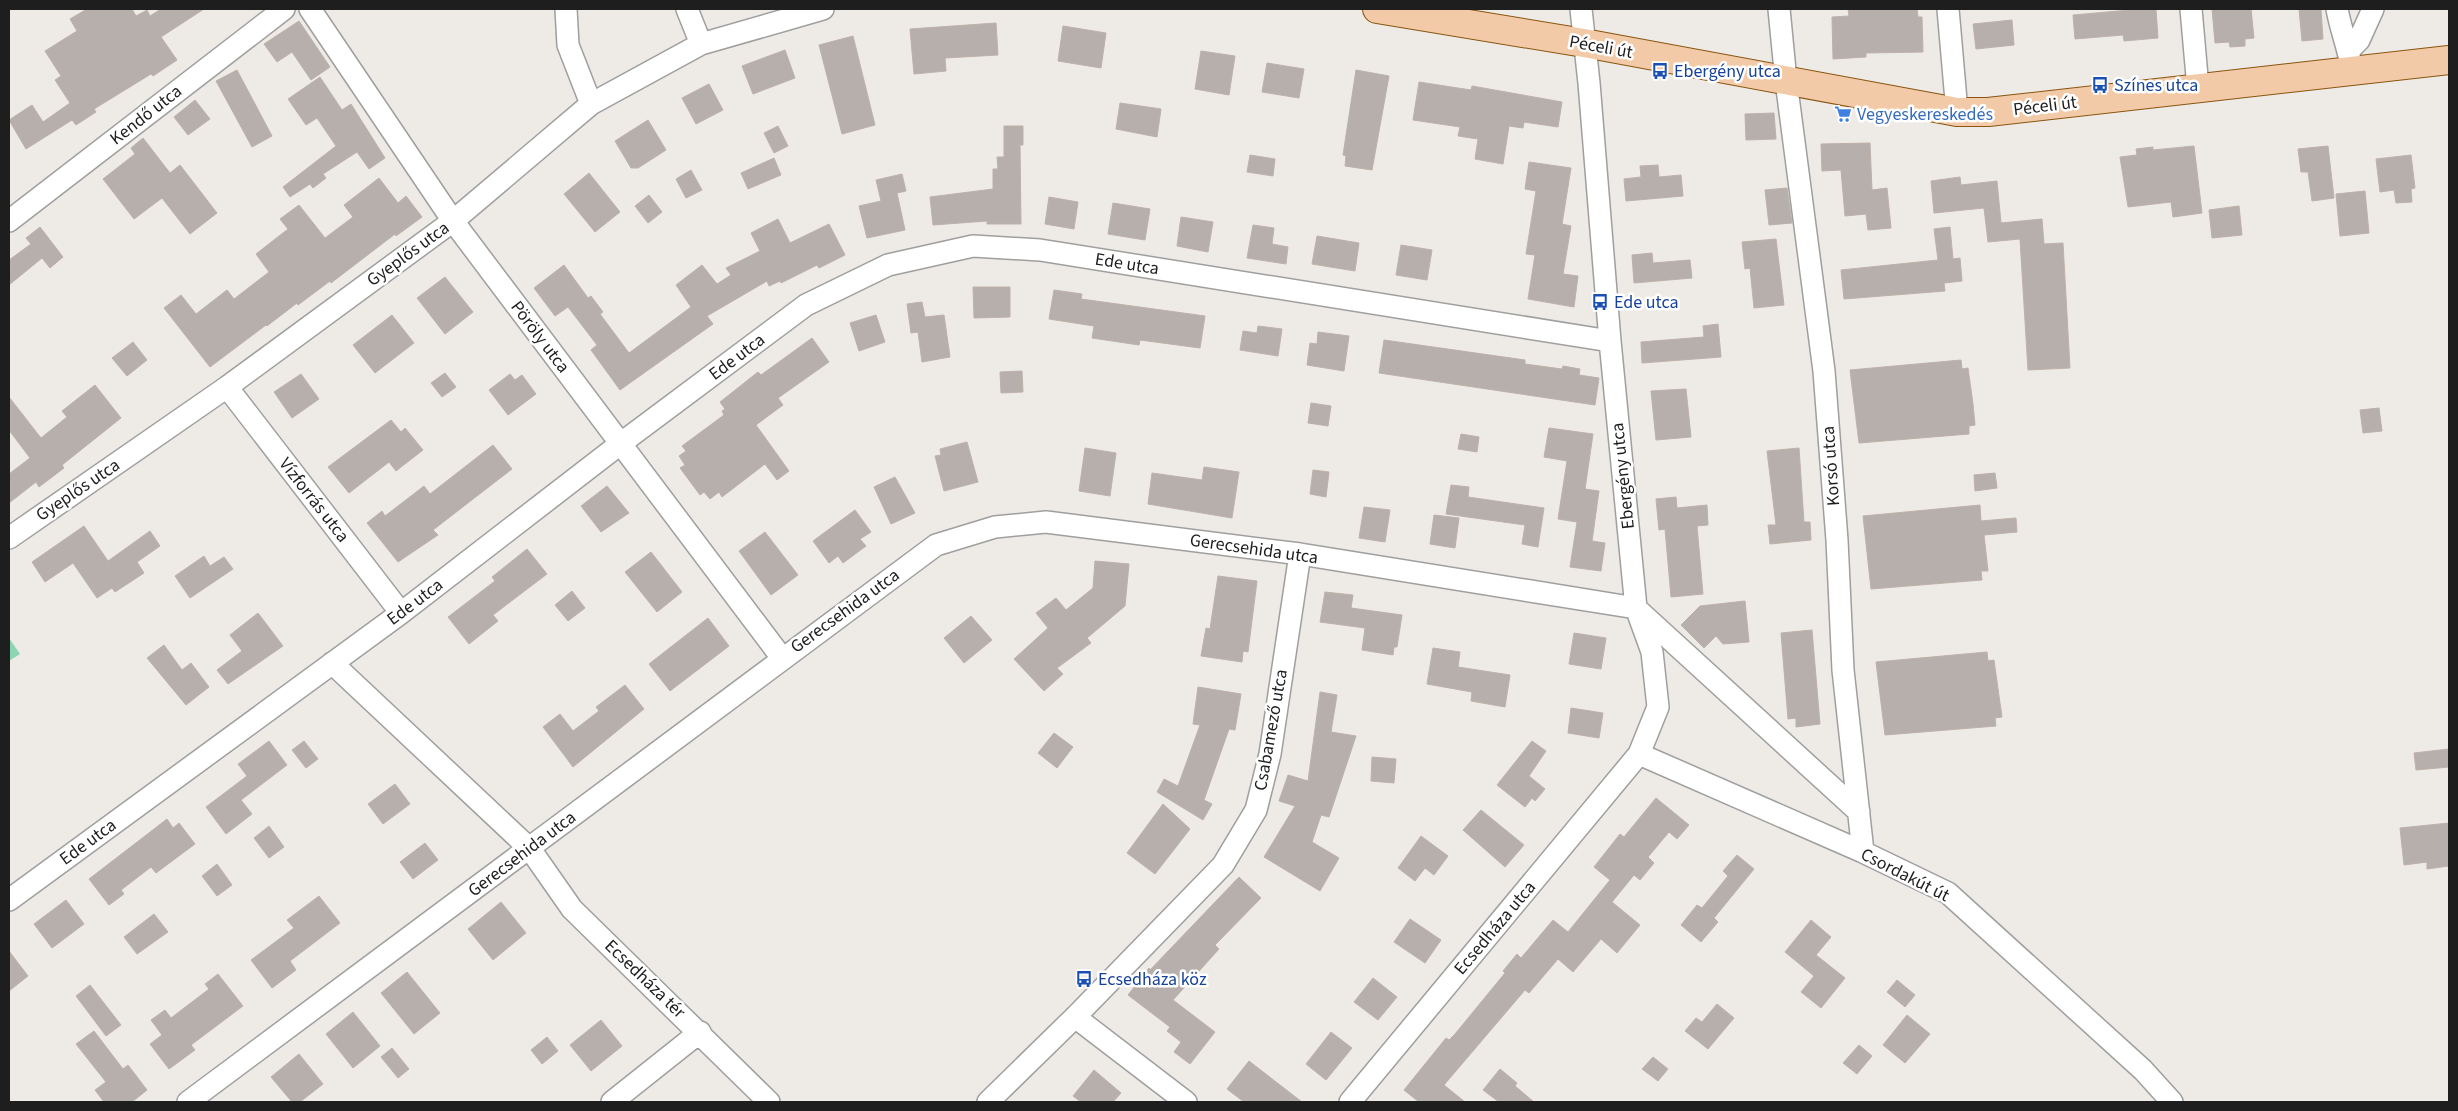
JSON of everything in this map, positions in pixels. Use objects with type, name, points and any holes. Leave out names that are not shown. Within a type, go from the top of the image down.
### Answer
[{"type":"main road","name":"Péceli út","points":[[1377,9],[1584,43],[1958,112],[1988,112],[2198,88],[2351,61],[2449,60]]},
{"type":"street","name":"Kendő utca","points":[[9,221],[284,9]]},
{"type":"street","name":"Pöröly utca","points":[[310,9],[453,221],[782,658]]},
{"type":"street","points":[[566,9],[568,45],[591,104]]},
{"type":"street","points":[[688,9],[701,44]]},
{"type":"street","name":"Gyeplős utca","points":[[9,538],[227,387],[453,221],[591,104],[701,44],[823,9]]},
{"type":"street","name":"Ebergény utca","points":[[1581,9],[1589,83],[1610,342],[1636,608],[1652,652],[1658,707],[1639,754]]},
{"type":"street","name":"Korsó utca","points":[[1779,9],[1786,81],[1824,371],[1837,540],[1843,670],[1863,852]]},
{"type":"street","points":[[1948,9],[1958,112]]},
{"type":"street","points":[[2191,9],[2198,88]]},
{"type":"street","points":[[2337,9],[2351,61]]},
{"type":"street","points":[[2351,61],[2373,9]]},
{"type":"street","name":"Ede utca","points":[[9,900],[401,612],[620,444],[806,305],[888,265],[973,246],[1040,250],[1610,342]]},
{"type":"street","name":"Vízforrás utca","points":[[227,387],[401,612]]},
{"type":"street","name":"Gerecsehida utca","points":[[188,1102],[936,545],[994,527],[1046,522],[1300,554],[1636,608]]},
{"type":"street","name":"Csabamező utca","points":[[988,1102],[1075,1017],[1223,865],[1256,810],[1270,754],[1300,554]]},
{"type":"street","points":[[1636,608],[1859,812]]},
{"type":"street","points":[[332,663],[530,849]]},
{"type":"street","name":"Csordakút út","points":[[1639,754],[1863,852],[1948,894],[2143,1070],[2172,1102]]},
{"type":"street","name":"Ecsedháza utca","points":[[1350,1102],[1639,754]]},
{"type":"street","name":"Ecsedháza tér","points":[[530,849],[572,908],[769,1102]]},
{"type":"street","points":[[1075,1017],[1186,1102]]},
{"type":"street","points":[[612,1102],[700,1032]]},
{"type":"green space","points":[[9,638],[20,654],[9,661]]},
{"type":"building","points":[[87,9],[132,9],[136,16],[147,10],[150,16],[161,9],[204,9],[161,37],[177,60],[153,76],[151,74],[94,109],[96,112],[76,125],[72,120],[26,149],[9,120],[32,105],[43,122],[70,103],[55,80],[61,76],[45,51],[77,31],[70,19]]},
{"type":"building","points":[[1848,9],[1917,9],[1918,17],[1922,17],[1923,52],[1866,53],[1866,57],[1833,59],[1832,17],[1849,16]]},
{"type":"building","points":[[2156,9],[2158,38],[2124,41],[2123,35],[2075,39],[2073,15]]},
{"type":"building","points":[[2212,9],[2251,9],[2254,38],[2245,39],[2245,46],[2230,47],[2229,42],[2215,43]]},
{"type":"building","points":[[2299,9],[2321,9],[2323,39],[2302,41]]},
{"type":"building","points":[[2012,20],[2014,45],[1976,49],[1973,24]]},
{"type":"building","points":[[299,21],[330,67],[311,80],[292,52],[277,62],[264,44]]},
{"type":"building","points":[[996,23],[998,55],[945,58],[946,71],[914,74],[910,29]]},
{"type":"building","points":[[1063,26],[1106,33],[1101,68],[1058,61]]},
{"type":"building","points":[[853,36],[875,125],[842,134],[819,45]]},
{"type":"building","points":[[785,50],[795,78],[753,94],[742,66]]},
{"type":"building","points":[[1201,51],[1235,56],[1229,95],[1195,89]]},
{"type":"building","points":[[1267,63],[1304,69],[1299,98],[1262,92]]},
{"type":"building","points":[[237,70],[272,136],[252,147],[216,81]]},
{"type":"building","points":[[1356,70],[1389,76],[1372,170],[1345,166],[1346,156],[1343,155]]},
{"type":"building","points":[[320,77],[342,110],[351,104],[385,158],[369,169],[357,152],[323,174],[326,178],[313,188],[310,184],[290,197],[283,187],[336,146],[317,118],[306,125],[288,99]]},
{"type":"building","points":[[1419,82],[1471,90],[1472,86],[1562,102],[1558,127],[1524,122],[1523,128],[1509,126],[1503,164],[1475,159],[1478,139],[1458,136],[1460,127],[1413,120]]},
{"type":"building","points":[[709,84],[723,110],[696,124],[682,98]]},
{"type":"building","points":[[195,100],[210,119],[188,135],[174,117]]},
{"type":"building","points":[[1120,103],[1161,109],[1157,137],[1116,129]]},
{"type":"building","points":[[1774,113],[1776,139],[1746,140],[1745,114]]},
{"type":"building","points":[[648,120],[666,150],[638,168],[631,168],[615,141]]},
{"type":"building","points":[[778,126],[788,146],[774,153],[764,133]]},
{"type":"building","points":[[1004,126],[1023,126],[1023,145],[1020,145],[1021,224],[987,224],[987,221],[933,225],[930,197],[993,189],[993,169],[998,169],[997,157],[1004,157]]},
{"type":"building","points":[[143,138],[170,173],[180,165],[217,213],[190,234],[162,198],[134,219],[103,179],[135,154],[131,148]]},
{"type":"building","points":[[1870,143],[1872,190],[1887,188],[1891,228],[1868,230],[1866,214],[1845,216],[1841,170],[1822,171],[1821,144]]},
{"type":"building","points":[[2194,146],[2202,213],[2173,217],[2171,202],[2128,207],[2120,157],[2137,155],[2136,149],[2153,147],[2153,150]]},
{"type":"building","points":[[2328,146],[2334,198],[2312,201],[2308,172],[2301,172],[2298,149]]},
{"type":"building","points":[[1250,155],[1275,159],[1273,176],[1247,172]]},
{"type":"building","points":[[2411,155],[2415,188],[2411,189],[2412,202],[2396,203],[2394,190],[2380,192],[2376,159]]},
{"type":"building","points":[[774,158],[781,175],[748,189],[741,173]]},
{"type":"building","points":[[1529,162],[1571,168],[1562,224],[1571,226],[1563,274],[1578,276],[1574,307],[1528,299],[1535,255],[1526,254],[1536,191],[1525,189]]},
{"type":"building","points":[[1658,165],[1659,177],[1681,175],[1683,196],[1626,201],[1624,179],[1641,177],[1640,166]]},
{"type":"building","points":[[691,170],[702,190],[686,198],[676,179]]},
{"type":"building","points":[[589,173],[620,212],[595,232],[564,194]]},
{"type":"building","points":[[902,174],[906,191],[897,193],[905,230],[867,238],[859,206],[881,201],[876,180]]},
{"type":"building","points":[[1960,177],[1961,185],[1997,181],[2001,223],[2042,219],[2044,244],[2063,243],[2070,368],[2028,370],[2020,239],[1988,242],[1984,208],[1934,213],[1931,181]]},
{"type":"building","points":[[379,178],[398,203],[406,196],[422,217],[396,236],[395,234],[331,283],[330,281],[298,305],[297,303],[210,367],[164,308],[181,295],[196,314],[227,290],[234,299],[269,272],[256,254],[288,229],[280,219],[299,205],[325,238],[353,217],[344,205]]},
{"type":"building","points":[[1787,188],[1792,223],[1769,225],[1765,190]]},
{"type":"building","points":[[2365,191],[2369,233],[2340,236],[2336,194]]},
{"type":"building","points":[[649,195],[662,212],[648,223],[635,206]]},
{"type":"building","points":[[1049,197],[1078,202],[1074,229],[1045,224]]},
{"type":"building","points":[[1113,203],[1150,209],[1145,240],[1108,234]]},
{"type":"building","points":[[2239,206],[2242,235],[2212,238],[2209,210]]},
{"type":"building","points":[[1181,217],[1213,222],[1208,252],[1177,246]]},
{"type":"building","points":[[778,219],[790,243],[829,224],[845,255],[819,268],[817,265],[781,283],[780,281],[769,286],[767,281],[707,316],[713,324],[620,390],[591,350],[597,345],[568,307],[555,316],[534,288],[564,265],[588,298],[591,296],[603,312],[600,314],[629,353],[691,307],[676,285],[702,265],[717,284],[731,275],[726,268],[760,251],[751,233]]},
{"type":"building","points":[[1253,225],[1274,228],[1272,244],[1288,247],[1286,264],[1247,258]]},
{"type":"building","points":[[40,227],[63,257],[50,268],[42,258],[9,285],[9,260],[31,244],[26,238]]},
{"type":"building","points":[[1950,227],[1953,259],[1960,258],[1962,281],[1944,283],[1945,291],[1844,299],[1841,270],[1938,260],[1934,229]]},
{"type":"building","points":[[1317,236],[1359,243],[1355,271],[1312,264]]},
{"type":"building","points":[[1776,239],[1784,305],[1754,308],[1750,268],[1745,269],[1742,242]]},
{"type":"building","points":[[1401,245],[1432,250],[1427,280],[1396,275]]},
{"type":"building","points":[[1652,253],[1653,263],[1690,260],[1692,278],[1634,283],[1632,255]]},
{"type":"building","points":[[445,277],[473,312],[445,334],[417,298]]},
{"type":"building","points":[[973,287],[1010,287],[1010,317],[974,318]]},
{"type":"building","points":[[1054,290],[1082,294],[1081,299],[1205,316],[1200,348],[1140,340],[1139,345],[1092,338],[1094,326],[1049,319]]},
{"type":"building","points":[[922,302],[925,317],[944,315],[950,357],[922,362],[918,332],[911,333],[907,304]]},
{"type":"building","points":[[392,315],[414,343],[375,373],[353,345]]},
{"type":"building","points":[[876,315],[885,342],[859,351],[850,323]]},
{"type":"building","points":[[1718,324],[1721,357],[1642,363],[1641,342],[1704,337],[1703,326]]},
{"type":"building","points":[[1258,326],[1282,329],[1278,356],[1240,350],[1243,331],[1257,333]]},
{"type":"building","points":[[1318,332],[1349,336],[1344,371],[1307,365],[1310,343],[1317,344]]},
{"type":"building","points":[[812,338],[829,362],[778,398],[783,405],[756,425],[789,471],[777,480],[765,464],[722,497],[719,492],[710,499],[704,492],[700,495],[680,468],[685,465],[679,456],[686,451],[682,446],[724,415],[722,411],[725,409],[720,402],[758,372],[761,375]]},
{"type":"building","points":[[1384,340],[1525,360],[1525,364],[1562,369],[1563,366],[1580,369],[1579,375],[1599,378],[1595,405],[1379,373]]},
{"type":"building","points":[[133,342],[147,360],[127,376],[112,358]]},
{"type":"building","points":[[1961,360],[1962,369],[1968,368],[1973,404],[1975,425],[1969,426],[1969,434],[1859,443],[1850,370]]},
{"type":"building","points":[[1022,371],[1023,392],[1001,393],[1000,372]]},
{"type":"building","points":[[445,373],[456,387],[442,397],[431,383]]},
{"type":"building","points":[[301,374],[319,399],[292,418],[274,392]]},
{"type":"building","points":[[510,374],[515,380],[522,375],[536,394],[508,415],[489,390]]},
{"type":"building","points":[[95,385],[121,418],[62,465],[64,468],[39,487],[36,482],[9,503],[9,474],[30,458],[9,430],[9,397],[41,438],[67,417],[62,411]]},
{"type":"building","points":[[1686,389],[1691,437],[1656,440],[1651,391]]},
{"type":"building","points":[[1311,403],[1331,406],[1328,426],[1308,423]]},
{"type":"building","points":[[2379,408],[2382,431],[2363,433],[2360,410]]},
{"type":"building","points":[[391,420],[401,432],[405,428],[423,450],[396,471],[389,462],[349,493],[328,467]]},
{"type":"building","points":[[1549,428],[1593,434],[1585,489],[1599,491],[1592,541],[1605,543],[1601,571],[1570,567],[1577,522],[1558,519],[1567,461],[1544,457]]},
{"type":"building","points":[[1461,434],[1479,437],[1477,452],[1458,449]]},
{"type":"building","points":[[967,442],[978,482],[944,491],[935,456],[941,455],[940,449]]},
{"type":"building","points":[[493,445],[512,469],[433,530],[438,535],[398,562],[367,523],[382,511],[385,516],[424,486],[430,494]]},
{"type":"building","points":[[1085,448],[1116,453],[1110,496],[1079,491]]},
{"type":"building","points":[[1799,448],[1804,522],[1810,522],[1811,540],[1770,544],[1768,525],[1776,525],[1767,451]]},
{"type":"building","points":[[1204,467],[1239,472],[1232,518],[1148,504],[1152,473],[1202,480]]},
{"type":"building","points":[[1313,470],[1329,472],[1326,497],[1310,494]]},
{"type":"building","points":[[1995,473],[1997,488],[1975,491],[1974,475]]},
{"type":"building","points":[[895,477],[915,513],[891,524],[874,487]]},
{"type":"building","points":[[1451,485],[1469,487],[1468,497],[1544,508],[1538,547],[1522,544],[1525,525],[1446,514]]},
{"type":"building","points":[[607,486],[629,513],[601,532],[581,506]]},
{"type":"building","points":[[1676,497],[1677,508],[1707,505],[1708,525],[1697,526],[1703,594],[1671,597],[1665,529],[1659,530],[1656,499]]},
{"type":"building","points":[[1980,505],[1981,521],[2016,518],[2017,532],[1984,535],[1988,571],[1981,571],[1982,580],[1871,589],[1863,516]]},
{"type":"building","points":[[1364,507],[1390,510],[1385,542],[1359,538]]},
{"type":"building","points":[[855,510],[871,532],[860,539],[866,546],[843,563],[838,556],[829,563],[813,541]]},
{"type":"building","points":[[1434,515],[1459,518],[1455,548],[1430,544]]},
{"type":"building","points":[[84,526],[108,561],[150,531],[160,546],[137,562],[144,573],[115,592],[112,588],[97,598],[73,563],[45,582],[32,562]]},
{"type":"building","points":[[765,532],[798,575],[771,595],[739,551]]},
{"type":"building","points":[[527,549],[547,574],[493,615],[498,621],[469,644],[448,617],[495,581],[492,577]]},
{"type":"building","points":[[651,552],[682,592],[657,612],[625,572]]},
{"type":"building","points":[[204,556],[210,566],[224,557],[233,569],[190,598],[175,576]]},
{"type":"building","points":[[1095,561],[1129,564],[1125,606],[1087,638],[1091,643],[1057,668],[1063,674],[1044,691],[1014,659],[1048,628],[1036,613],[1056,598],[1066,610],[1093,588]]},
{"type":"building","points":[[1218,576],[1257,581],[1248,652],[1243,651],[1242,662],[1201,656],[1206,628],[1210,629]]},
{"type":"building","points":[[572,591],[585,608],[568,621],[555,605]]},
{"type":"building","points":[[1325,592],[1353,595],[1351,608],[1402,615],[1397,647],[1394,647],[1393,655],[1362,650],[1365,628],[1320,622]]},
{"type":"building","points":[[1745,601],[1749,642],[1723,644],[1716,636],[1704,648],[1681,625],[1700,606]]},
{"type":"building","points":[[258,613],[283,646],[228,684],[217,670],[242,651],[230,635]]},
{"type":"building","points":[[971,616],[992,640],[964,663],[944,638]]},
{"type":"building","points":[[708,618],[729,646],[670,691],[649,664]]},
{"type":"building","points":[[1812,630],[1820,724],[1796,727],[1796,718],[1788,719],[1781,633]]},
{"type":"building","points":[[1574,633],[1606,638],[1601,669],[1569,664]]},
{"type":"building","points":[[164,645],[182,670],[191,663],[209,687],[186,705],[147,658]]},
{"type":"building","points":[[1433,648],[1460,652],[1458,667],[1510,675],[1505,707],[1471,701],[1472,692],[1427,684]]},
{"type":"building","points":[[1987,652],[1988,661],[1994,660],[2002,717],[1995,718],[1996,726],[1885,735],[1876,662]]},
{"type":"building","points":[[625,685],[644,709],[573,767],[543,727],[560,714],[573,731],[599,711],[596,707]]},
{"type":"building","points":[[1198,687],[1241,694],[1235,730],[1229,729],[1204,800],[1212,804],[1203,820],[1157,792],[1164,779],[1178,786],[1200,725],[1193,724]]},
{"type":"building","points":[[1320,692],[1337,695],[1331,732],[1356,736],[1329,817],[1321,815],[1312,842],[1339,858],[1320,891],[1264,857],[1295,806],[1279,801],[1288,775],[1308,781]]},
{"type":"building","points":[[1571,708],[1603,713],[1599,738],[1568,733]]},
{"type":"building","points":[[1054,733],[1073,747],[1057,768],[1038,753]]},
{"type":"building","points":[[269,741],[287,765],[241,800],[252,814],[226,834],[206,807],[247,776],[238,764]]},
{"type":"building","points":[[304,741],[318,759],[306,768],[292,750]]},
{"type":"building","points":[[1532,741],[1546,751],[1529,776],[1545,789],[1535,801],[1532,798],[1525,807],[1497,785]]},
{"type":"building","points":[[2449,749],[2449,767],[2416,770],[2414,753]]},
{"type":"building","points":[[1372,757],[1396,759],[1394,783],[1371,781]]},
{"type":"building","points":[[395,784],[410,804],[383,824],[368,804]]},
{"type":"building","points":[[1656,798],[1689,825],[1677,839],[1669,832],[1648,857],[1654,863],[1640,880],[1634,875],[1612,902],[1640,925],[1617,953],[1601,939],[1573,972],[1558,959],[1529,993],[1525,990],[1444,1085],[1465,1102],[1419,1102],[1404,1090],[1446,1038],[1449,1040],[1455,1034],[1505,973],[1503,971],[1517,954],[1521,958],[1553,920],[1568,932],[1610,880],[1594,867],[1620,834],[1624,837]]},
{"type":"building","points":[[1163,804],[1190,829],[1155,874],[1127,853]]},
{"type":"building","points":[[1481,810],[1524,845],[1505,867],[1463,830]]},
{"type":"building","points":[[167,819],[173,828],[179,823],[195,844],[156,873],[151,867],[121,890],[124,894],[109,905],[89,879]]},
{"type":"building","points":[[2449,823],[2449,866],[2427,869],[2427,862],[2404,865],[2400,828]]},
{"type":"building","points":[[269,826],[284,847],[269,858],[254,838]]},
{"type":"building","points":[[1421,836],[1448,856],[1434,875],[1425,868],[1415,881],[1398,868]]},
{"type":"building","points":[[425,843],[438,860],[413,879],[400,862]]},
{"type":"building","points":[[1737,855],[1754,869],[1714,918],[1718,922],[1701,942],[1681,925],[1697,905],[1702,908],[1728,876],[1723,871]]},
{"type":"building","points":[[217,864],[232,885],[217,896],[202,876]]},
{"type":"building","points":[[1239,877],[1261,898],[1215,945],[1219,949],[1173,1000],[1215,1032],[1190,1064],[1174,1052],[1181,1042],[1167,1031],[1170,1027],[1128,995],[1149,968],[1150,970]]},
{"type":"building","points":[[319,896],[340,923],[290,961],[296,970],[272,988],[251,960],[294,928],[287,920]]},
{"type":"building","points":[[66,900],[84,924],[52,948],[34,924]]},
{"type":"building","points":[[501,902],[526,933],[493,960],[468,929]]},
{"type":"building","points":[[154,914],[168,932],[137,954],[124,937]]},
{"type":"building","points":[[1410,919],[1441,940],[1425,963],[1394,942]]},
{"type":"building","points":[[1811,920],[1831,937],[1816,955],[1845,978],[1821,1008],[1801,992],[1814,976],[1785,952]]},
{"type":"building","points":[[9,951],[28,976],[9,991]]},
{"type":"building","points":[[407,972],[440,1013],[414,1034],[381,993]]},
{"type":"building","points":[[218,974],[243,1006],[191,1045],[195,1050],[169,1069],[150,1044],[162,1035],[151,1020],[165,1010],[171,1018],[209,989],[205,984]]},
{"type":"building","points":[[1373,978],[1397,997],[1378,1020],[1354,1002]]},
{"type":"building","points":[[1897,980],[1915,995],[1905,1007],[1887,992]]},
{"type":"building","points":[[90,985],[121,1025],[106,1036],[76,996]]},
{"type":"building","points":[[1717,1004],[1734,1018],[1708,1049],[1685,1031],[1696,1018],[1702,1022]]},
{"type":"building","points":[[353,1012],[380,1046],[353,1068],[326,1034]]},
{"type":"building","points":[[1907,1015],[1930,1034],[1905,1063],[1883,1045]]},
{"type":"building","points":[[601,1020],[622,1046],[591,1071],[570,1045]]},
{"type":"building","points":[[94,1031],[123,1069],[128,1065],[147,1090],[132,1102],[104,1102],[95,1090],[106,1082],[76,1044]]},
{"type":"building","points":[[1331,1032],[1352,1048],[1326,1080],[1306,1064]]},
{"type":"building","points":[[547,1037],[558,1051],[542,1064],[531,1050]]},
{"type":"building","points":[[1859,1045],[1872,1056],[1857,1074],[1843,1063]]},
{"type":"building","points":[[392,1048],[409,1069],[398,1078],[381,1057]]},
{"type":"building","points":[[299,1054],[323,1084],[300,1102],[292,1102],[271,1077]]},
{"type":"building","points":[[1653,1057],[1668,1069],[1658,1081],[1642,1069]]},
{"type":"building","points":[[1249,1061],[1302,1102],[1244,1102],[1227,1089]]},
{"type":"building","points":[[1500,1069],[1517,1083],[1515,1086],[1534,1102],[1499,1102],[1483,1090]]},
{"type":"building","points":[[1094,1070],[1121,1093],[1113,1102],[1081,1102],[1073,1096]]},
{"type":"place","name":"Ebergény utca","points":[[1660,71]]},
{"type":"place","name":"Színes utca","points":[[2100,85]]},
{"type":"place","name":"Vegyeskereskedés","points":[[1843,114]]},
{"type":"place","name":"Ede utca","points":[[1600,302]]},
{"type":"place","name":"Ecsedháza köz","points":[[1084,979]]}]
